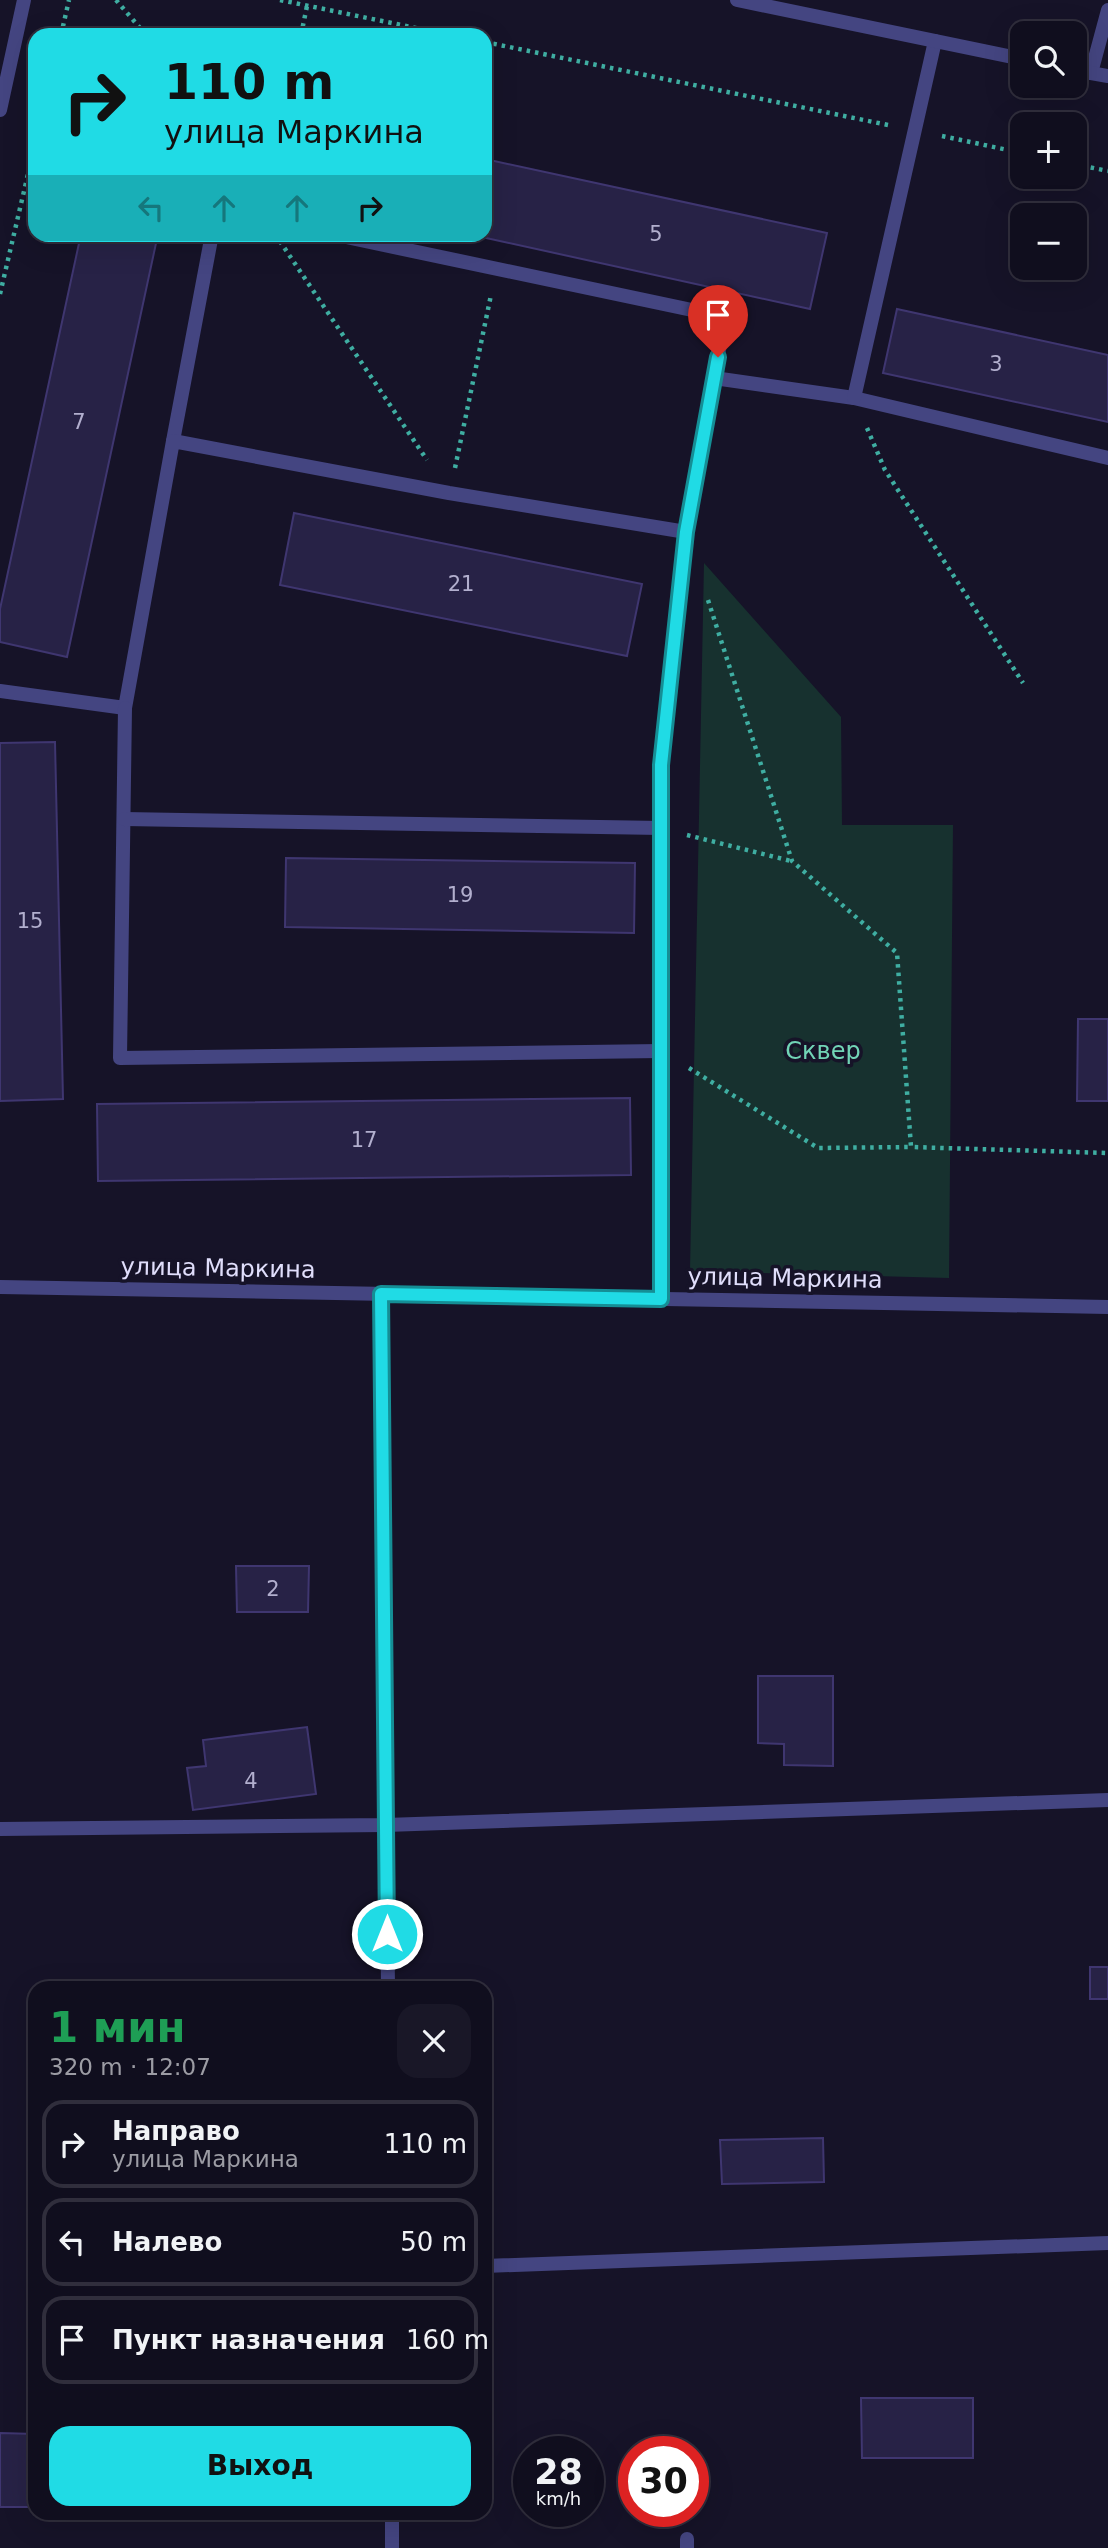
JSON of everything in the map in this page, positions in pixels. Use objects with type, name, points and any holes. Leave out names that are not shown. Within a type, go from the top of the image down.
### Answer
[{"type":"street","points":[[0,110],[24,0]]},
{"type":"street","points":[[737,0],[1010,57]]},
{"type":"street","points":[[1091,73],[1108,10]]},
{"type":"street","points":[[854,397],[935,41]]},
{"type":"street","points":[[1087,72],[1108,76]]},
{"type":"street","points":[[210,242],[125,708],[120,1058],[661,1051]]},
{"type":"street","points":[[369,242],[725,317],[686,532],[661,765],[661,1299]]},
{"type":"street","points":[[714,378],[854,397],[1108,458]]},
{"type":"street","points":[[173,441],[449,493],[686,532]]},
{"type":"street","points":[[0,691],[125,708]]},
{"type":"street","points":[[124,818],[661,828]]},
{"type":"street","name":"улица Маркина","points":[[0,1287],[1108,1307]]},
{"type":"street","points":[[381,1294],[387,1981]]},
{"type":"street","points":[[0,1829],[386,1825],[1108,1800]]},
{"type":"street","points":[[492,2266],[1108,2243]]},
{"type":"street","points":[[392,2520],[392,2548]]},
{"type":"path","points":[[63,28],[69,0]]},
{"type":"path","points":[[116,0],[140,28]]},
{"type":"path","points":[[280,0],[415,28]]},
{"type":"path","points":[[302,28],[307,6]]},
{"type":"path","points":[[492,43],[1010,150]]},
{"type":"path","points":[[1087,167],[1108,171]]},
{"type":"path","points":[[0,293],[28,174]]},
{"type":"path","points":[[280,242],[449,493]]},
{"type":"path","points":[[449,493],[496,269]]},
{"type":"path","points":[[854,397],[885,470],[1023,683]]},
{"type":"path","points":[[707,598],[792,861]]},
{"type":"path","points":[[661,828],[792,861],[897,953],[911,1147]]},
{"type":"path","points":[[661,1051],[818,1148],[911,1147],[1108,1153]]},
{"type":"green space","name":"Сквер","points":[[704,563],[841,717],[842,825],[953,825],[949,1278],[690,1271]]},
{"type":"building","points":[[492,161],[827,233],[810,309],[492,239]]},
{"type":"building","points":[[79,242],[156,242],[67,657],[0,642],[0,609]]},
{"type":"building","points":[[897,309],[1108,355],[1108,422],[883,373]]},
{"type":"building","points":[[294,513],[642,584],[627,656],[280,585]]},
{"type":"building","points":[[55,742],[63,1099],[0,1101],[0,743]]},
{"type":"building","points":[[286,858],[635,863],[634,933],[285,927]]},
{"type":"building","points":[[1078,1019],[1108,1019],[1108,1101],[1077,1101]]},
{"type":"building","points":[[630,1098],[631,1175],[98,1181],[97,1104]]},
{"type":"building","points":[[236,1566],[309,1566],[308,1612],[237,1612]]},
{"type":"building","points":[[758,1676],[833,1676],[833,1766],[784,1765],[784,1744],[758,1743]]},
{"type":"building","points":[[307,1727],[316,1794],[193,1810],[187,1768],[206,1766],[203,1740]]},
{"type":"building","points":[[1090,1967],[1108,1967],[1108,1999],[1090,1999]]},
{"type":"building","points":[[823,2138],[824,2182],[722,2184],[720,2140]]},
{"type":"building","points":[[861,2398],[973,2398],[973,2458],[862,2458]]},
{"type":"building","points":[[0,2433],[28,2434],[28,2507],[0,2507]]},
{"type":"route","points":[[387,1934],[381,1294],[661,1299],[661,765],[686,532],[718,357]]}]
